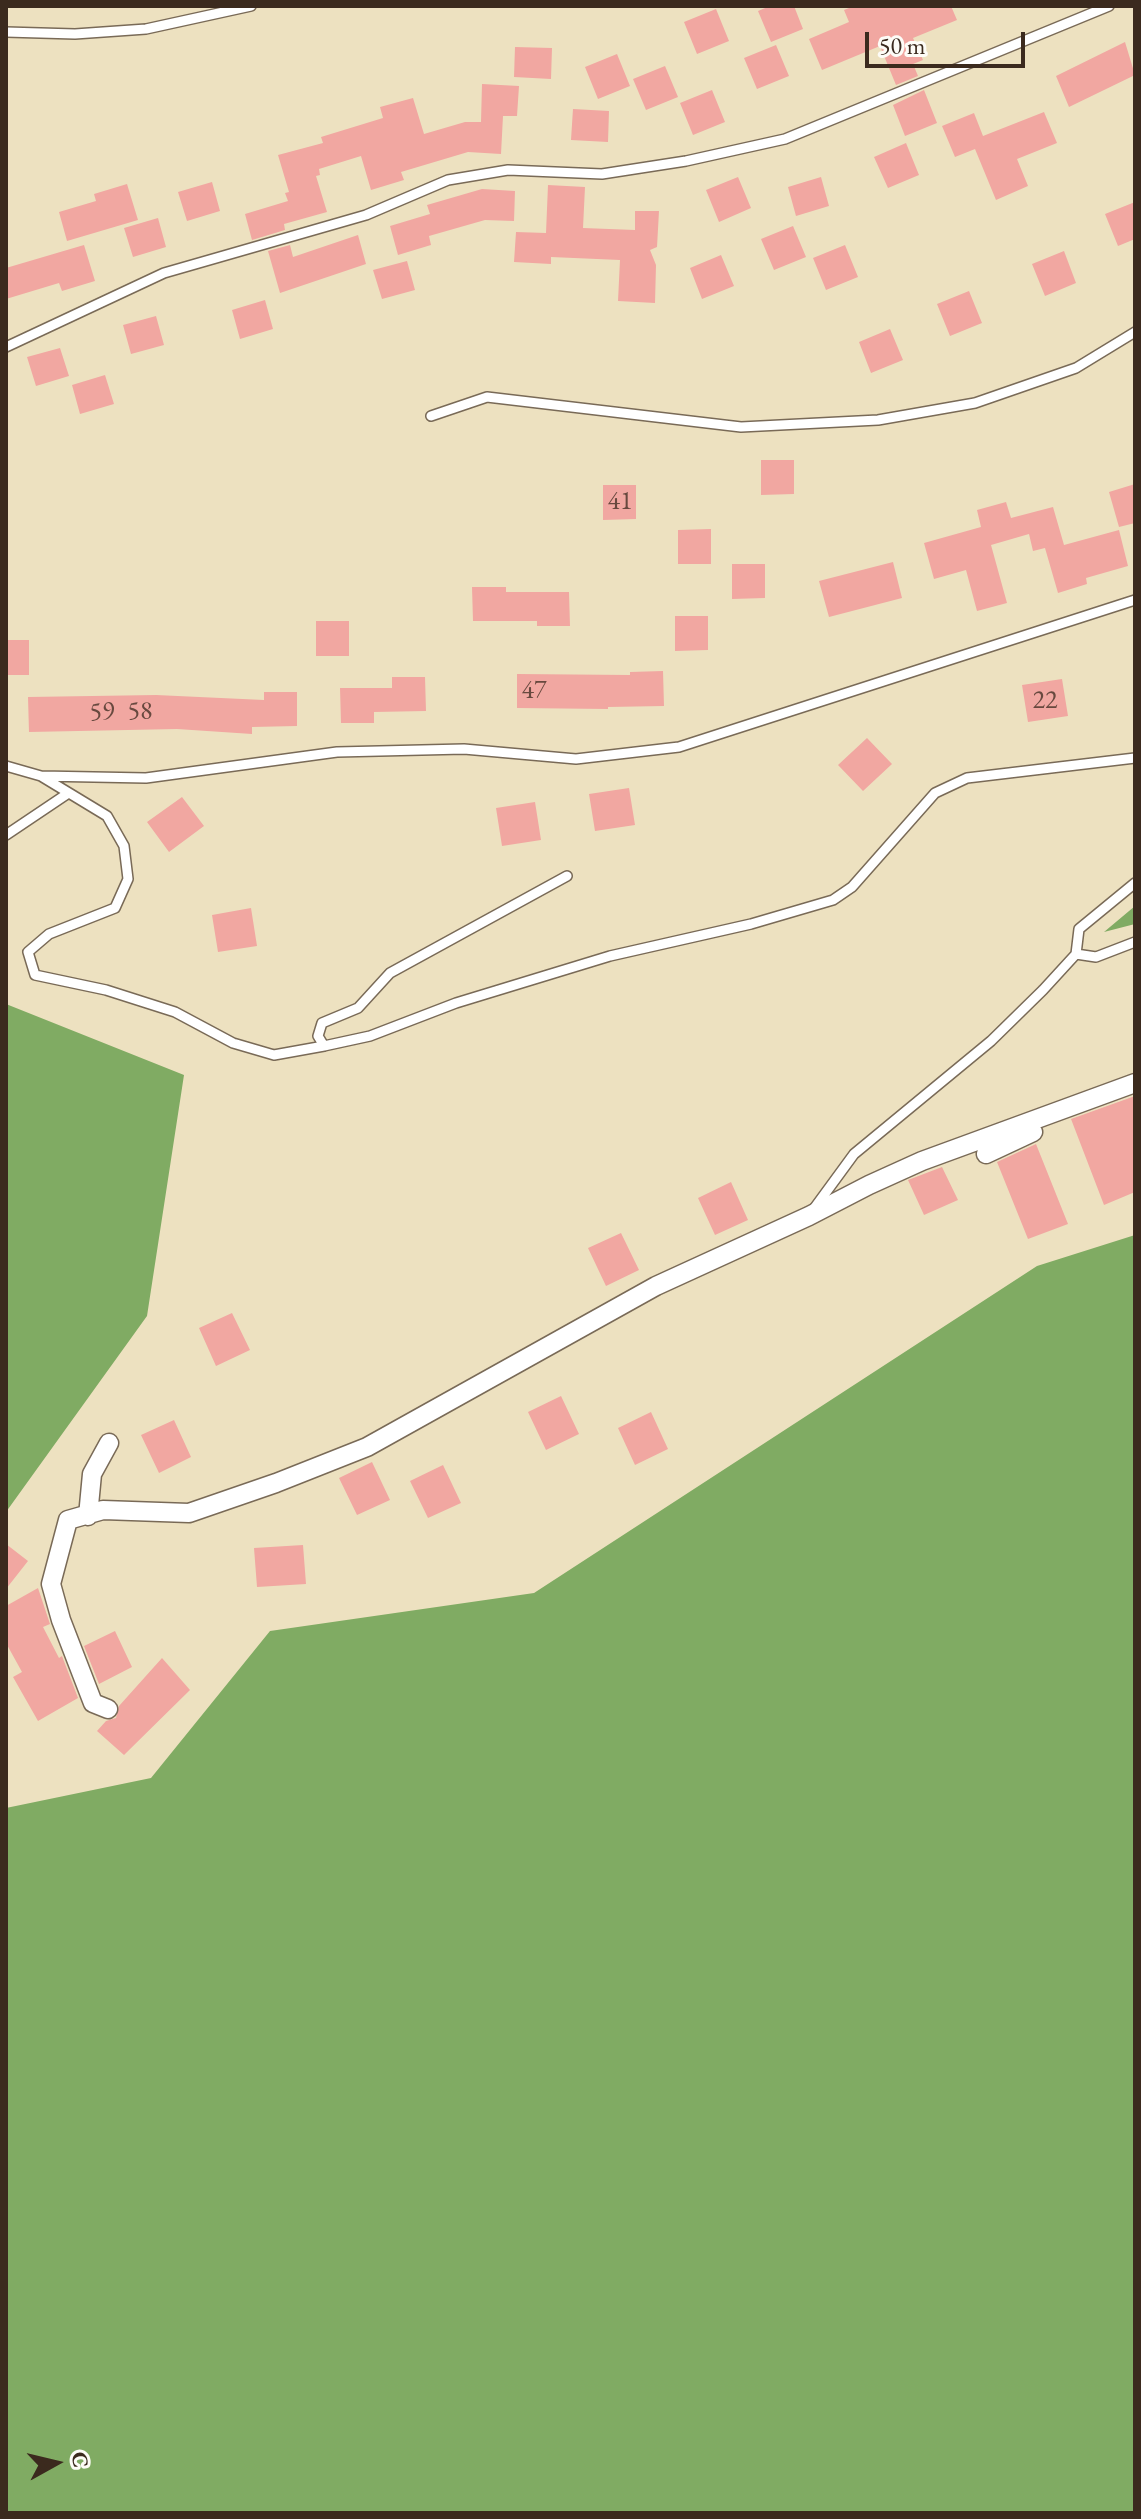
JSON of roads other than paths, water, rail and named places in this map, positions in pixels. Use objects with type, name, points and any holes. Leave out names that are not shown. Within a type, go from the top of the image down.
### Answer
[{"type":"street","points":[[108,1709],[93,1703],[61,1620],[51,1584],[68,1520],[103,1510],[189,1513],[367,1447],[656,1286],[922,1161],[1135,1083]]},
{"type":"street","points":[[986,1154],[1135,1090]]},
{"type":"street","points":[[88,1516],[92,1474],[109,1443]]},
{"type":"lane","points":[[6,32],[75,34],[146,29],[251,6]]},
{"type":"lane","points":[[6,347],[164,273],[366,215],[448,180],[508,170],[602,174],[686,161],[785,139],[1109,6]]},
{"type":"lane","points":[[431,416],[487,397],[741,427],[878,420],[975,403],[1076,368],[1135,332]]},
{"type":"lane","points":[[6,766],[41,776],[146,778],[337,752],[464,749],[576,759],[679,747],[1135,600]]},
{"type":"lane","points":[[41,776],[107,816],[124,846],[128,879],[115,908],[49,934],[28,952],[35,975],[106,990],[175,1012],[233,1043],[274,1055],[370,1036],[456,1003],[610,956],[751,924],[833,900],[852,887],[935,793],[967,778],[1135,758]]},
{"type":"lane","points":[[6,835],[67,794]]},
{"type":"lane","points":[[324,1046],[318,1036],[322,1023],[358,1008],[390,973],[567,876]]},
{"type":"lane","points":[[809,1216],[854,1154],[991,1041],[1076,954],[1079,929],[1135,883]]},
{"type":"lane","points":[[1076,954],[1096,957],[1135,942]]}]
